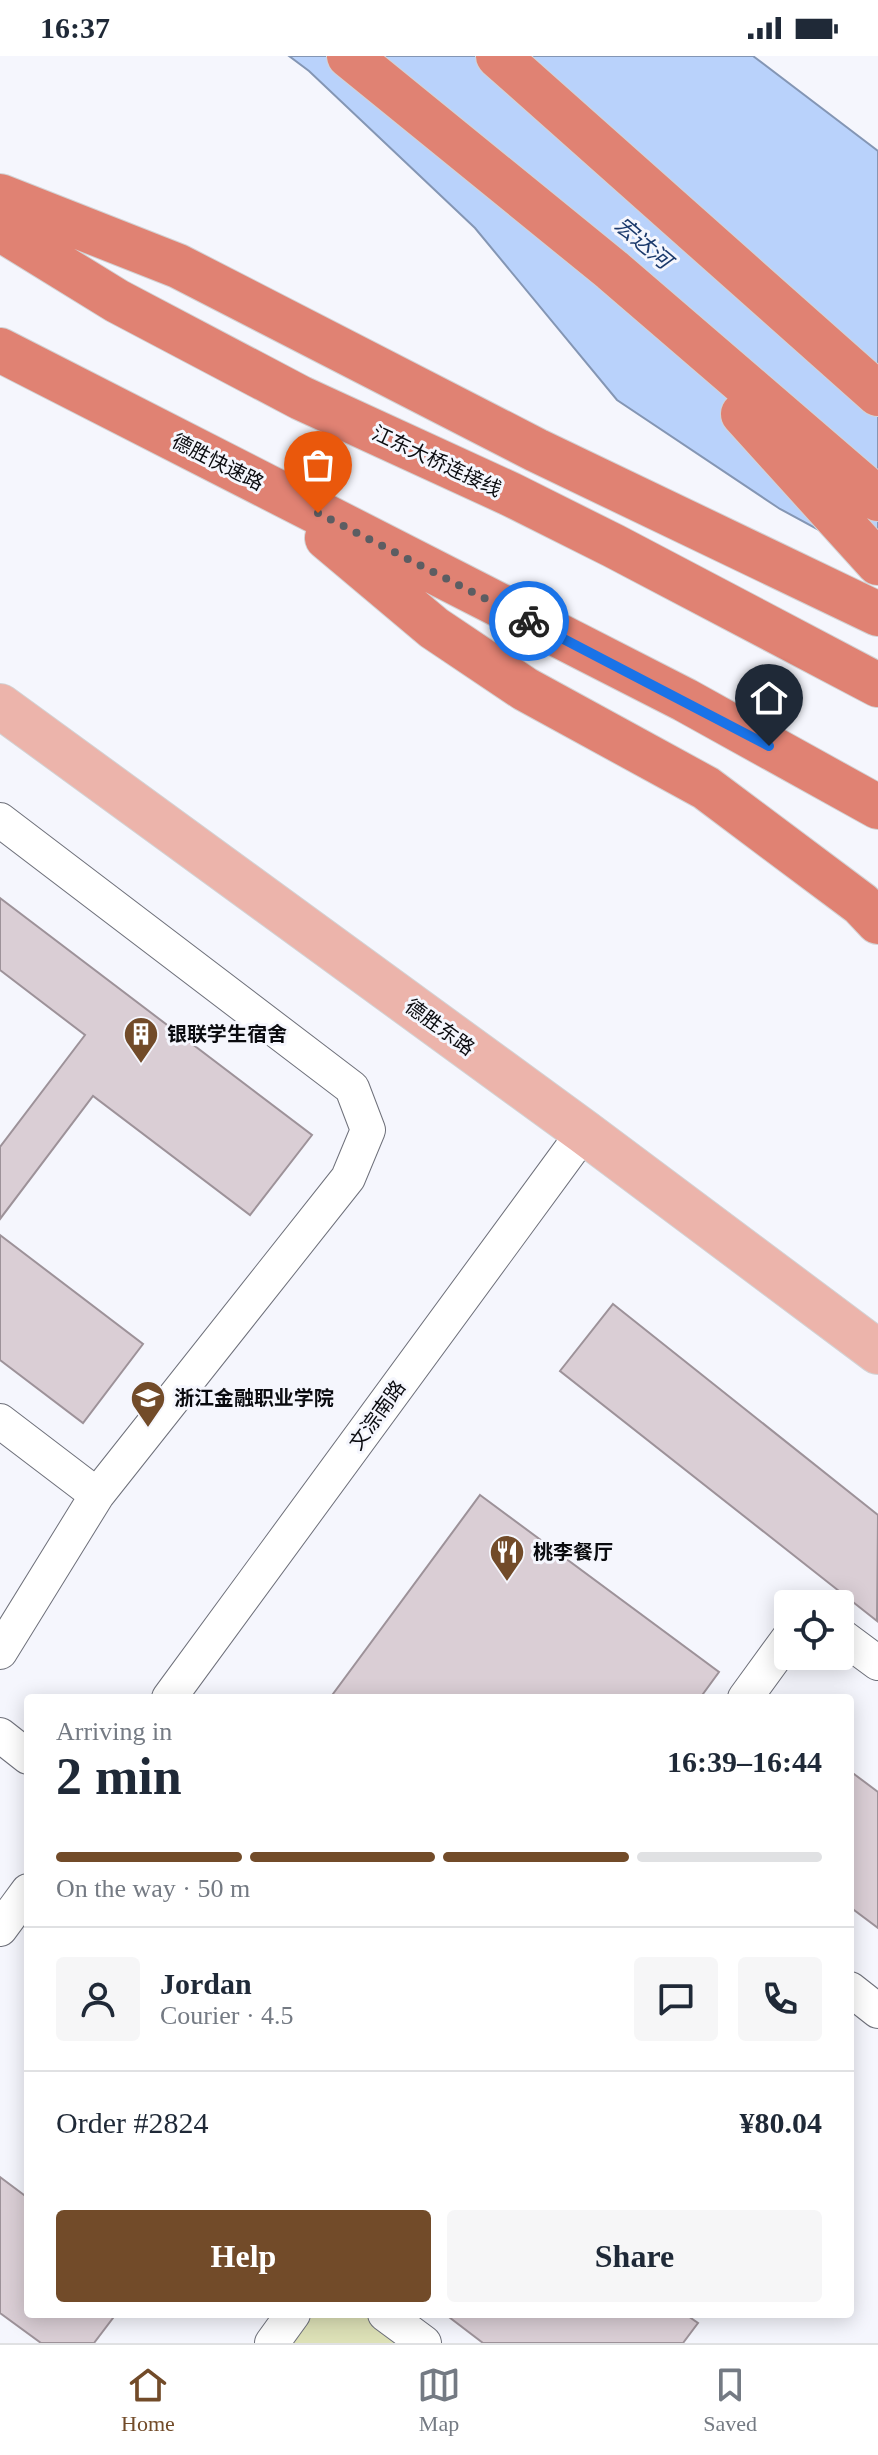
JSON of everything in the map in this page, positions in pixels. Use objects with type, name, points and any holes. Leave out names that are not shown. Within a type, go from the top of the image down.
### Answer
[{"type":"highway","points":[[349,56],[612,270],[878,499]]},
{"type":"highway","points":[[498,56],[878,394]]},
{"type":"highway","points":[[0,196],[178,266],[536,450],[878,614]]},
{"type":"highway","name":"江东大桥连接线","points":[[0,229],[117,301],[301,398],[510,494],[878,685]]},
{"type":"highway","points":[[612,270],[878,563]]},
{"type":"highway","name":"德胜快速路","points":[[0,350],[685,700],[878,807]]},
{"type":"highway","points":[[265,486],[434,628],[525,689],[706,788],[861,904],[878,922]]},
{"type":"main road","name":"德胜东路","points":[[0,706],[584,1132],[878,1352]]},
{"type":"street","points":[[0,820],[352,1088],[368,1130],[348,1178],[97,1495],[0,1652]]},
{"type":"street","name":"文淙南路","points":[[172,1694],[584,1132]]},
{"type":"street","points":[[0,1421],[97,1495]]},
{"type":"street","points":[[854,1645],[878,1663]]},
{"type":"street","points":[[748,1694],[774,1658]]},
{"type":"street","points":[[0,1735],[24,1754]]},
{"type":"street","points":[[0,1929],[24,1896]]},
{"type":"street","points":[[854,1992],[878,2011]]},
{"type":"street","points":[[272,2343],[290,2318]]},
{"type":"street","points":[[390,2318],[424,2343]]},
{"type":"green space","points":[[311,2318],[368,2318],[402,2343],[292,2343]]},
{"type":"water","name":"宏达河","points":[[289,56],[753,56],[878,151],[878,562],[780,509],[617,400],[475,228],[309,71]]},
{"type":"building","name":"银联学生宿舍","points":[[0,898],[312,1135],[250,1215],[93,1096],[0,1219],[0,1147],[85,1035],[0,970]]},
{"type":"building","points":[[0,1235],[143,1344],[83,1423],[0,1360]]},
{"type":"building","points":[[613,1304],[878,1515],[877,1621],[854,1603],[854,1590],[838,1590],[560,1371]]},
{"type":"building","name":"桃李餐厅","points":[[480,1495],[719,1672],[703,1694],[333,1694]]},
{"type":"building","points":[[854,1774],[878,1792],[878,1928],[854,1910]]},
{"type":"building","points":[[0,2177],[24,2195],[24,2318],[113,2318],[94,2343],[41,2343],[0,2313]]},
{"type":"building","points":[[450,2318],[691,2318],[698,2323],[683,2343],[483,2343]]},
{"type":"way so far","points":[[318,513],[529,621]]},
{"type":"place","name":"银联学生宿舍","points":[[141,1065]]},
{"type":"place","name":"浙江金融职业学院","points":[[148,1429]]},
{"type":"place","name":"桃李餐厅","points":[[507,1583]]},
{"type":"route","points":[[529,621],[769,746]]}]
